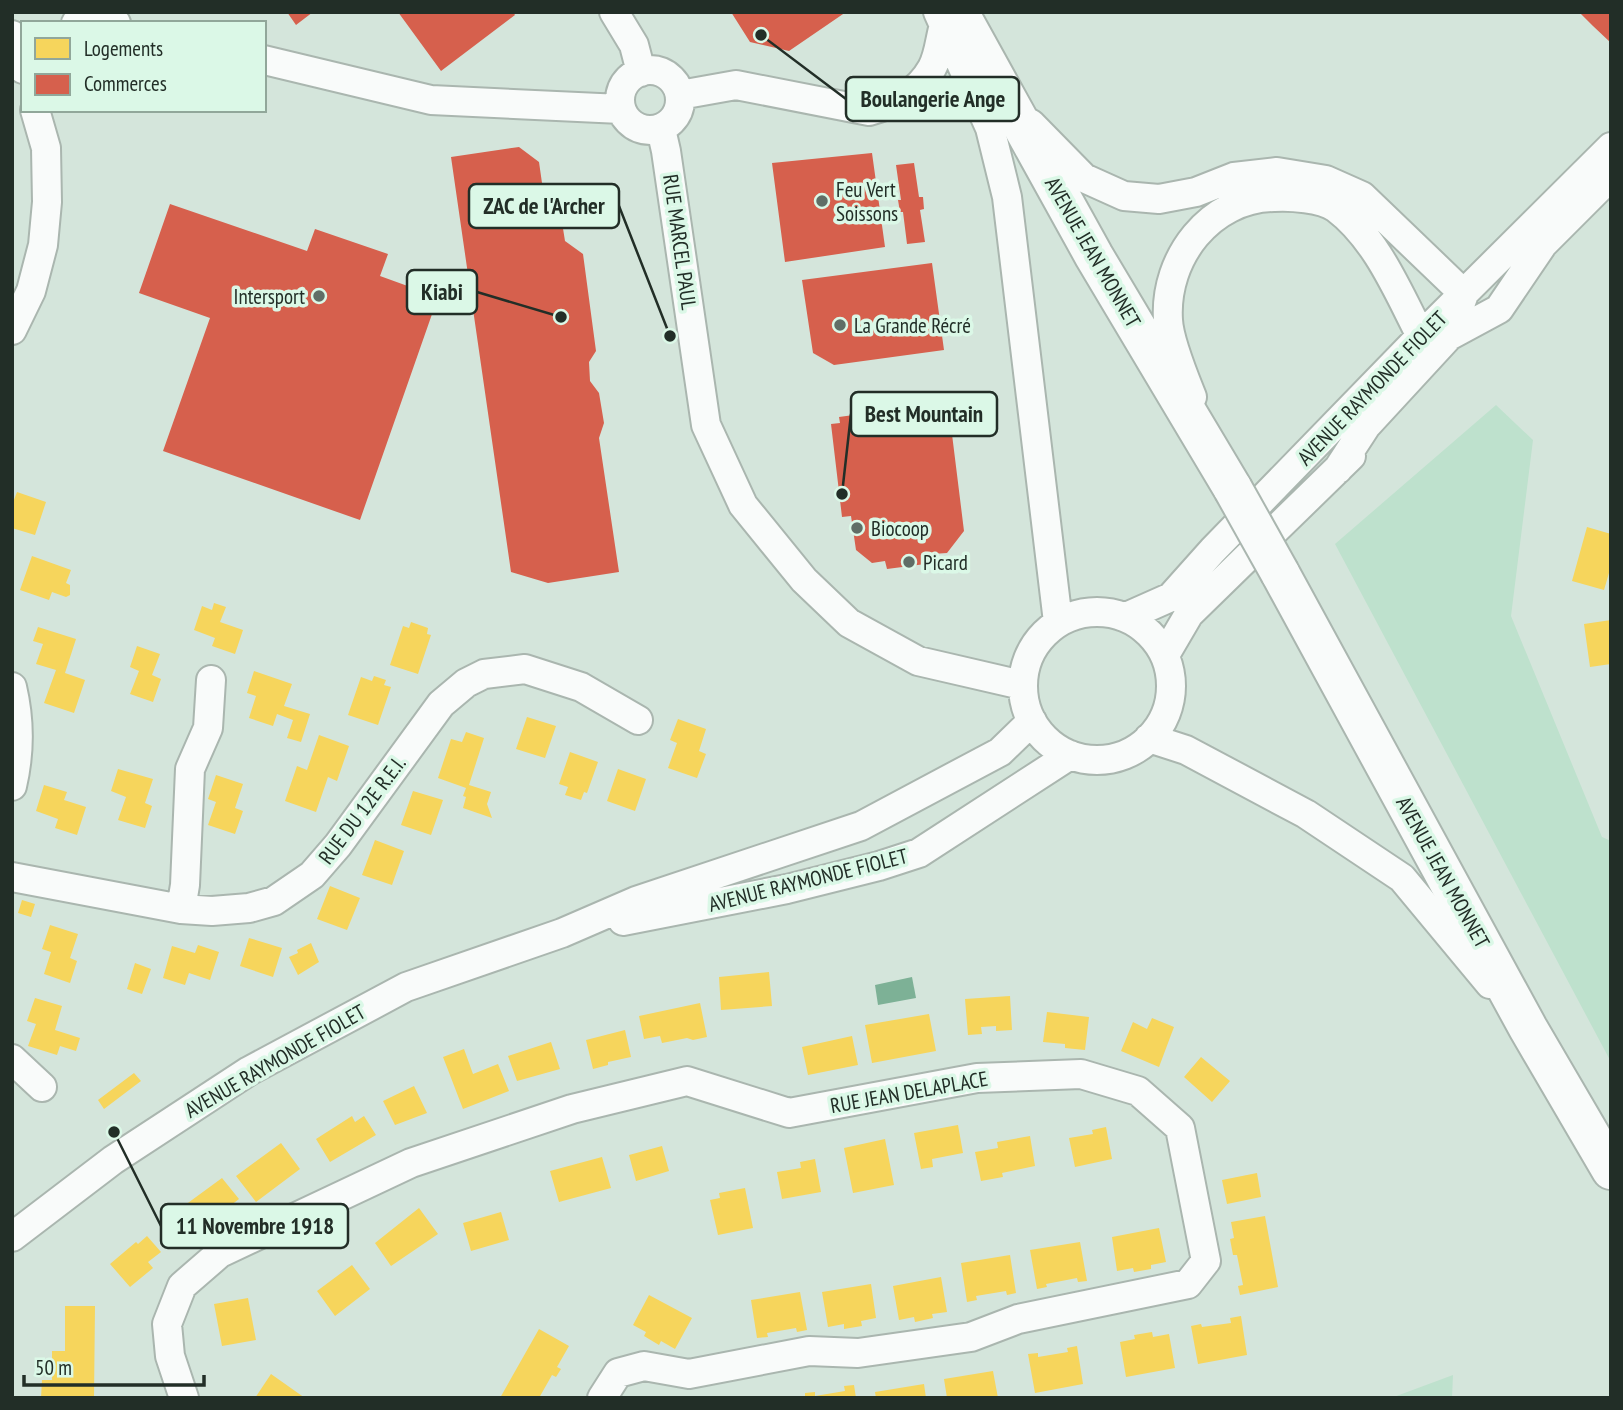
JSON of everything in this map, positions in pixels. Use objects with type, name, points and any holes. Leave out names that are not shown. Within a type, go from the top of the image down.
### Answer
[{"type":"main road","name":"AVENUE JEAN MONNET","points":[[947,16],[1004,97],[1100,268],[1233,489],[1528,1028],[1611,1170]]},
{"type":"street","points":[[614,12],[634,44],[641,72]]},
{"type":"street","points":[[680,95],[736,85],[869,111],[891,105],[910,95],[932,67],[947,16]]},
{"type":"street","points":[[947,16],[990,128],[1007,197],[1058,622]]},
{"type":"street","points":[[88,21],[108,21]]},
{"type":"street","points":[[15,39],[21,62]]},
{"type":"street","points":[[266,60],[431,100],[621,109]]},
{"type":"street","points":[[651,70],[670,77],[680,95],[677,115],[661,129],[649,131],[637,128],[627,120],[621,109],[621,90],[632,76],[641,72],[651,70]]},
{"type":"street","points":[[1004,97],[1084,178],[1124,197],[1159,199],[1196,192],[1234,177],[1277,172],[1326,180],[1362,196],[1464,294]]},
{"type":"street","points":[[12,330],[31,291],[43,245],[47,202],[46,148],[36,112]]},
{"type":"street","name":"RUE MARCEL PAUL","points":[[661,129],[706,425],[743,505],[804,580],[849,623],[918,661],[1022,685]]},
{"type":"street","points":[[1338,469],[1366,426],[1435,336],[1499,309],[1543,244],[1609,178],[1611,148]]},
{"type":"street","name":"AVENUE RAYMONDE FIOLET","points":[[1126,617],[1171,597],[1213,550],[1435,336],[1464,294],[1611,148]]},
{"type":"street","name":"AVENUE RAYMONDE FIOLET","points":[[1165,654],[1189,614],[1499,309],[1611,194]]},
{"type":"street","points":[[1233,489],[1183,375],[1168,321],[1173,271],[1190,240],[1216,216],[1237,203],[1264,197],[1296,196],[1334,206],[1367,239],[1435,336]]},
{"type":"street","points":[[1110,612],[1126,617],[1142,626],[1165,654],[1171,676],[1170,699],[1163,720],[1149,738],[1132,751],[1112,759],[1091,760],[1070,755],[1041,736],[1025,704],[1022,685],[1032,649],[1043,634],[1074,614],[1110,612]]},
{"type":"street","name":"RUE DU 12E R.E.I.","points":[[12,877],[181,909],[212,911],[248,908],[274,901],[312,875],[338,845],[441,704],[466,683],[484,674],[525,669],[581,687],[638,720]]},
{"type":"street","points":[[181,909],[186,885],[190,769],[208,728],[211,680]]},
{"type":"street","points":[[12,687],[18,711],[18,759],[12,786]]},
{"type":"street","name":"AVENUE RAYMONDE FIOLET","points":[[12,1237],[113,1160],[249,1071],[407,987],[562,933],[636,901],[861,826],[1000,752],[1032,721]]},
{"type":"street","points":[[1149,738],[1186,750],[1306,814],[1402,878],[1528,1028]]},
{"type":"street","name":"AVENUE RAYMONDE FIOLET","points":[[562,933],[787,889],[919,853],[1070,755]]},
{"type":"street","points":[[12,1059],[43,1087]]},
{"type":"street","name":"RUE JEAN DELAPLACE","points":[[184,1398],[170,1356],[167,1324],[182,1286],[220,1253],[411,1163],[572,1109],[687,1081],[789,1113],[977,1077],[1082,1074],[1138,1091],[1180,1128],[1206,1261],[1188,1283],[1018,1319],[971,1337],[859,1353],[809,1352],[689,1374],[644,1366],[618,1373],[602,1398]]},
{"type":"shaded area","points":[[1496,405],[1533,440],[1511,616],[1602,837],[1611,841],[1611,1062],[1335,544]]},
{"type":"shaded area","points":[[912,977],[916,998],[878,1005],[875,985]]},
{"type":"shaded area","points":[[1453,1375],[1452,1398],[1391,1398]]},
{"type":"building: Logements","points":[[17,492],[46,502],[35,535],[12,528],[12,505]]},
{"type":"building: Logements","points":[[1587,527],[1611,534],[1611,566],[1604,590],[1572,581]]},
{"type":"building: Logements","points":[[32,556],[71,570],[66,583],[70,585],[70,595],[66,597],[52,592],[49,600],[20,590]]},
{"type":"building: Logements","points":[[214,603],[226,607],[220,622],[243,630],[235,654],[212,646],[215,638],[194,630],[202,606],[212,610]]},
{"type":"building: Logements","points":[[1611,620],[1611,664],[1590,667],[1584,624]]},
{"type":"building: Logements","points":[[411,622],[428,628],[427,634],[431,635],[418,674],[390,665],[403,626],[409,628]]},
{"type":"building: Logements","points":[[38,627],[76,639],[65,673],[85,680],[74,713],[44,703],[56,670],[36,664],[43,644],[33,641]]},
{"type":"building: Logements","points":[[137,646],[160,654],[152,675],[161,679],[153,702],[130,694],[139,671],[130,667]]},
{"type":"building: Logements","points":[[254,671],[292,684],[284,706],[310,714],[301,742],[287,738],[293,720],[277,714],[273,726],[249,718],[256,696],[247,693]]},
{"type":"building: Logements","points":[[374,676],[386,680],[384,685],[391,687],[378,725],[348,715],[361,677],[372,681]]},
{"type":"building: Logements","points":[[527,717],[556,726],[545,758],[516,749]]},
{"type":"building: Logements","points":[[678,719],[706,729],[699,751],[706,754],[697,778],[668,768],[677,743],[670,740]]},
{"type":"building: Logements","points":[[466,732],[484,738],[469,785],[491,792],[487,804],[492,818],[463,808],[466,788],[438,778],[451,739],[462,742]]},
{"type":"building: Logements","points":[[319,735],[349,746],[337,781],[328,777],[316,812],[285,801],[297,766],[307,770]]},
{"type":"building: Logements","points":[[570,752],[598,762],[587,793],[584,792],[581,800],[565,795],[568,787],[559,784]]},
{"type":"building: Logements","points":[[118,769],[153,779],[145,803],[152,806],[145,828],[118,820],[126,797],[111,791]]},
{"type":"building: Logements","points":[[618,769],[646,779],[635,811],[607,801]]},
{"type":"building: Logements","points":[[216,775],[243,784],[235,808],[243,811],[235,834],[208,825],[216,802],[208,799]]},
{"type":"building: Logements","points":[[44,785],[67,792],[64,800],[86,807],[77,835],[55,828],[58,819],[36,811]]},
{"type":"building: Logements","points":[[413,791],[443,800],[431,835],[401,825]]},
{"type":"building: Logements","points":[[375,840],[404,851],[392,885],[362,875]]},
{"type":"building: Logements","points":[[330,886],[360,898],[347,930],[317,919]]},
{"type":"building: Logements","points":[[22,900],[35,904],[31,917],[18,913]]},
{"type":"building: Logements","points":[[50,925],[78,934],[70,958],[77,961],[70,983],[44,974],[51,952],[42,949]]},
{"type":"building: Logements","points":[[249,938],[282,948],[273,977],[240,966]]},
{"type":"building: Logements","points":[[311,943],[319,962],[298,975],[289,957]]},
{"type":"building: Logements","points":[[198,945],[219,952],[210,980],[189,973],[185,985],[163,978],[172,946],[195,953]]},
{"type":"building: Logements","points":[[135,963],[151,969],[142,994],[127,989]]},
{"type":"building: Logements","points":[[769,972],[772,1006],[721,1010],[719,977]]},
{"type":"building: Logements","points":[[1010,996],[1012,1030],[996,1031],[996,1026],[981,1027],[982,1034],[968,1035],[965,999]]},
{"type":"building: Logements","points":[[35,998],[62,1006],[55,1030],[80,1038],[76,1051],[60,1046],[57,1055],[28,1046],[36,1024],[27,1021]]},
{"type":"building: Logements","points":[[700,1003],[707,1037],[662,1043],[660,1036],[644,1039],[639,1016]]},
{"type":"building: Logements","points":[[1047,1012],[1089,1017],[1085,1050],[1065,1048],[1065,1044],[1043,1042]]},
{"type":"building: Logements","points":[[929,1014],[936,1051],[872,1063],[865,1025]]},
{"type":"building: Logements","points":[[1152,1018],[1174,1027],[1159,1067],[1121,1051],[1133,1022],[1147,1029]]},
{"type":"building: Logements","points":[[625,1030],[631,1057],[608,1062],[608,1065],[593,1069],[586,1040]]},
{"type":"building: Logements","points":[[852,1036],[858,1065],[808,1075],[802,1047]]},
{"type":"building: Logements","points":[[551,1042],[560,1069],[517,1081],[508,1056]]},
{"type":"building: Logements","points":[[464,1049],[473,1074],[498,1064],[509,1091],[463,1109],[443,1057]]},
{"type":"building: Logements","points":[[1201,1057],[1230,1081],[1212,1102],[1184,1077]]},
{"type":"building: Logements","points":[[134,1073],[141,1081],[104,1109],[98,1100]]},
{"type":"building: Logements","points":[[414,1086],[427,1113],[395,1125],[383,1101]]},
{"type":"building: Logements","points":[[352,1116],[355,1122],[364,1116],[376,1135],[330,1162],[316,1139]]},
{"type":"building: Logements","points":[[958,1125],[963,1153],[932,1159],[933,1167],[921,1169],[914,1133]]},
{"type":"building: Logements","points":[[1106,1127],[1112,1159],[1075,1167],[1069,1138],[1093,1134],[1092,1130]]},
{"type":"building: Logements","points":[[1030,1136],[1035,1166],[981,1181],[975,1152],[998,1148],[997,1142]]},
{"type":"building: Logements","points":[[885,1139],[894,1185],[853,1193],[844,1148]]},
{"type":"building: Logements","points":[[281,1143],[300,1169],[256,1202],[236,1176]]},
{"type":"building: Logements","points":[[662,1146],[669,1171],[636,1181],[629,1155]]},
{"type":"building: Logements","points":[[602,1157],[611,1188],[559,1202],[550,1171]]},
{"type":"building: Logements","points":[[815,1159],[821,1192],[782,1199],[777,1172],[801,1168],[800,1162]]},
{"type":"building: Logements","points":[[1257,1173],[1261,1197],[1227,1204],[1222,1180]]},
{"type":"building: Logements","points":[[222,1178],[239,1199],[226,1209],[229,1213],[211,1227],[207,1223],[198,1230],[181,1208]]},
{"type":"building: Logements","points":[[745,1188],[753,1228],[718,1235],[710,1200],[720,1198],[719,1193]]},
{"type":"building: Logements","points":[[419,1208],[438,1234],[391,1266],[375,1243]]},
{"type":"building: Logements","points":[[501,1212],[509,1240],[471,1251],[463,1223]]},
{"type":"building: Logements","points":[[1265,1216],[1278,1287],[1240,1295],[1238,1286],[1243,1285],[1237,1255],[1233,1255],[1231,1222]]},
{"type":"building: Logements","points":[[1159,1228],[1166,1262],[1151,1265],[1151,1269],[1117,1271],[1112,1237]]},
{"type":"building: Logements","points":[[147,1236],[161,1252],[148,1262],[153,1268],[130,1287],[110,1264]]},
{"type":"building: Logements","points":[[1080,1242],[1087,1281],[1078,1282],[1077,1278],[1046,1284],[1047,1287],[1037,1289],[1030,1250]]},
{"type":"building: Logements","points":[[1010,1255],[1016,1293],[1007,1295],[1006,1291],[976,1296],[977,1300],[967,1302],[961,1263]]},
{"type":"building: Logements","points":[[352,1265],[370,1289],[335,1316],[317,1291]]},
{"type":"building: Logements","points":[[941,1277],[947,1312],[932,1314],[933,1318],[915,1322],[914,1317],[899,1320],[893,1286]]},
{"type":"building: Logements","points":[[871,1284],[876,1318],[861,1321],[862,1326],[844,1329],[844,1324],[828,1327],[822,1292]]},
{"type":"building: Logements","points":[[800,1292],[807,1330],[797,1332],[796,1328],[767,1333],[768,1337],[757,1338],[751,1300]]},
{"type":"building: Logements","points":[[649,1295],[692,1318],[675,1349],[661,1341],[659,1345],[644,1336],[646,1332],[633,1325]]},
{"type":"building: Logements","points":[[248,1298],[256,1340],[222,1346],[214,1304]]},
{"type":"building: Logements","points":[[65,1306],[95,1306],[94,1398],[41,1398],[42,1380],[52,1380],[52,1351],[65,1351]]},
{"type":"building: Logements","points":[[1241,1316],[1247,1355],[1198,1364],[1191,1326],[1231,1323],[1230,1318]]},
{"type":"building: Logements","points":[[539,1329],[569,1346],[557,1367],[561,1369],[556,1377],[552,1375],[539,1398],[500,1398]]},
{"type":"building: Logements","points":[[1152,1332],[1153,1337],[1169,1334],[1175,1368],[1126,1377],[1120,1342],[1135,1339],[1134,1335]]},
{"type":"building: Logements","points":[[1077,1346],[1083,1384],[1035,1393],[1028,1354],[1038,1353],[1038,1357],[1068,1352],[1067,1348]]},
{"type":"building: Logements","points":[[993,1371],[998,1398],[947,1398],[944,1379]]},
{"type":"building: Logements","points":[[271,1374],[305,1398],[255,1398]]},
{"type":"building: Logements","points":[[924,1384],[926,1398],[876,1398],[875,1392]]},
{"type":"building: Logements","points":[[854,1385],[856,1398],[805,1398],[805,1393],[815,1392],[815,1396],[845,1391],[844,1386]]},
{"type":"building: Commerces","points":[[287,12],[313,12],[296,25]]},
{"type":"building: Commerces","points":[[398,12],[513,12],[515,15],[441,71]]},
{"type":"building: Commerces","points":[[731,12],[846,12],[789,51],[750,42]]},
{"type":"building: Commerces","points":[[1579,12],[1611,12],[1611,43],[1593,26]]},
{"type":"building: Commerces","points":[[519,147],[539,162],[545,204],[561,216],[565,241],[583,254],[596,351],[589,362],[590,381],[599,393],[604,423],[599,438],[619,572],[548,583],[511,572],[451,157]]},
{"type":"building: Commerces","points":[[872,153],[885,247],[785,262],[772,163]]},
{"type":"building: Commerces","points":[[914,163],[919,197],[923,197],[924,209],[920,210],[925,242],[907,244],[903,212],[900,212],[898,200],[901,200],[896,165]]},
{"type":"building: Commerces","points":[[170,204],[307,251],[315,229],[388,254],[380,276],[438,297],[360,520],[163,451],[210,318],[139,293]]},
{"type":"building: Commerces","points":[[932,263],[944,350],[834,365],[813,353],[802,280]]},
{"type":"building: Commerces","points":[[948,402],[964,531],[947,553],[932,554],[933,563],[887,569],[885,561],[872,563],[856,550],[851,516],[842,517],[831,424],[840,423],[839,417]]},
{"type":"place","name":"Boulangerie Ange","points":[[761,35]]},
{"type":"place","name":"Feu Vert Soissons","points":[[822,201]]},
{"type":"place","name":"Intersport","points":[[319,296]]},
{"type":"place","name":"Kiabi","points":[[561,317]]},
{"type":"place","name":"La Grande Récré","points":[[840,325]]},
{"type":"place","name":"ZAC de l'Archer","points":[[670,336]]},
{"type":"place","name":"Best Mountain","points":[[842,494]]},
{"type":"place","name":"Biocoop","points":[[857,528]]},
{"type":"place","name":"Picard","points":[[909,562]]},
{"type":"place","name":"11 Novembre 1918","points":[[114,1132]]}]
